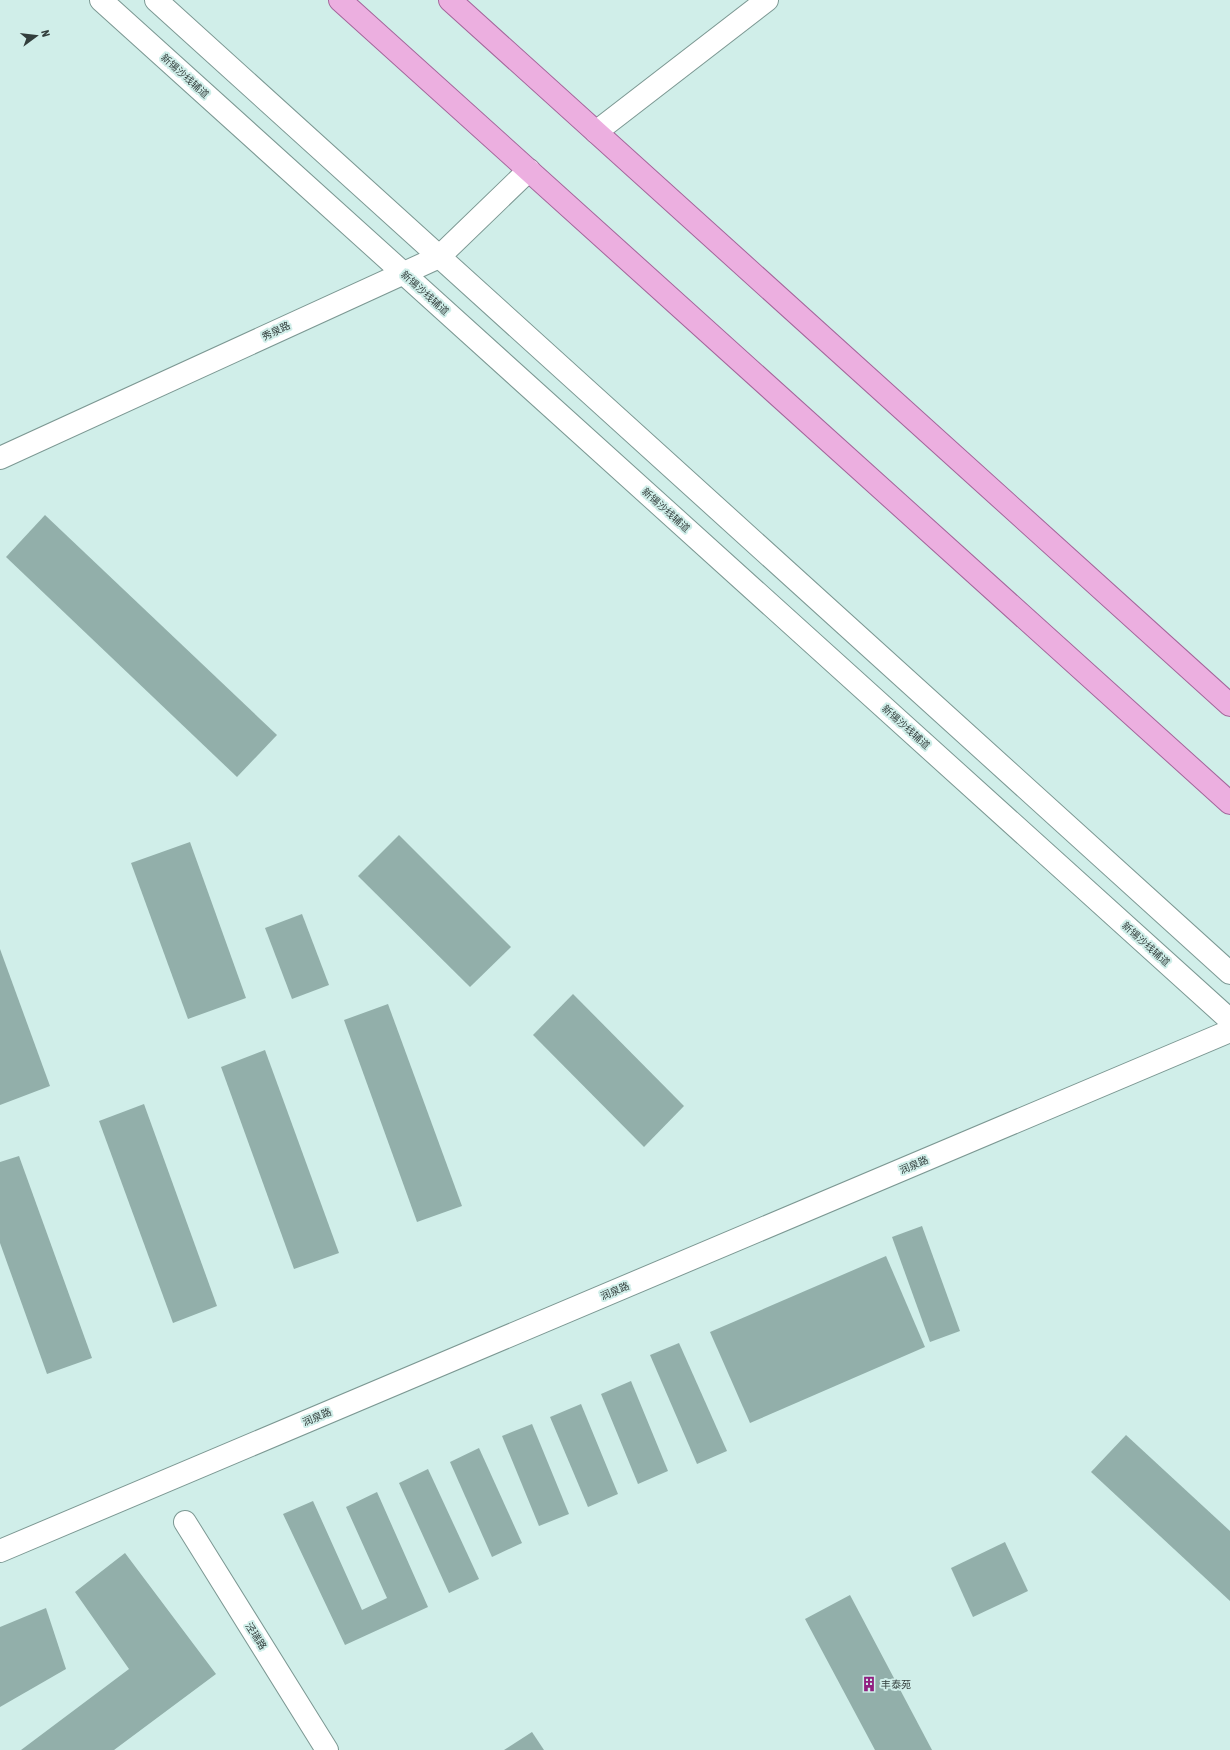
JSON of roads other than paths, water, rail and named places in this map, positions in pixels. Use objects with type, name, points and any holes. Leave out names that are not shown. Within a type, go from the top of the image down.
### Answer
[{"type":"main road","points":[[340,0],[1230,803]]},
{"type":"main road","points":[[450,0],[1230,705]]},
{"type":"street","name":"新锡沙线辅道","points":[[101,0],[1230,1020]]},
{"type":"street","points":[[156,0],[1230,973]]},
{"type":"street","points":[[596,132],[767,0]]},
{"type":"street","name":"秀泉路","points":[[0,458],[439,257],[529,170]]},
{"type":"street","name":"润泉路","points":[[0,1551],[1230,1031]]},
{"type":"street","name":"泾瑞路","points":[[185,1522],[327,1750]]},
{"type":"place","name":"丰泰苑","points":[[869,1684]]}]
